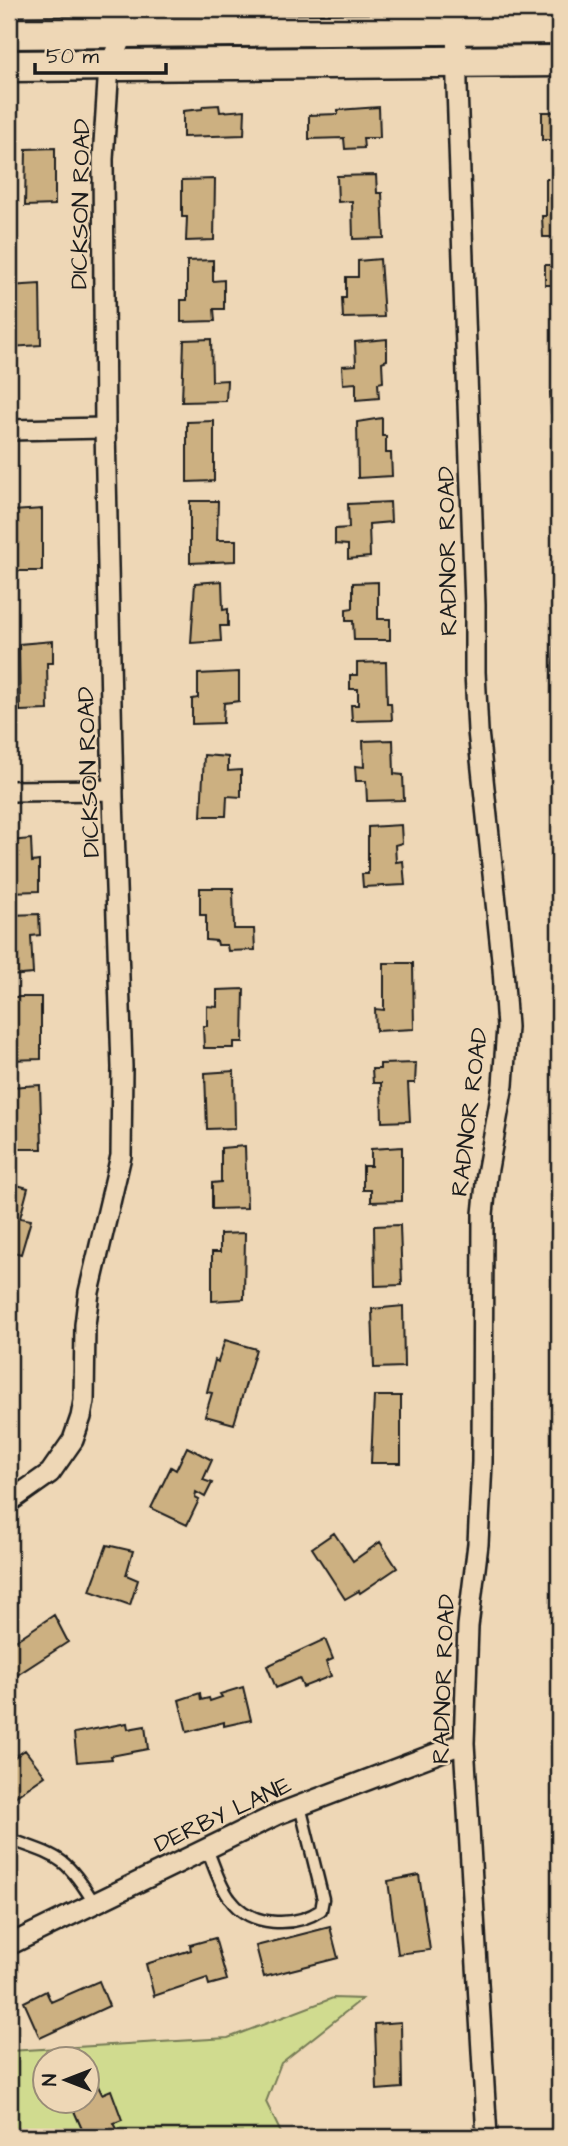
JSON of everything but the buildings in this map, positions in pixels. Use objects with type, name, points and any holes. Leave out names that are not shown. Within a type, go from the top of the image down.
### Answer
[{"type":"main road","points":[[9,33],[126,20],[457,19],[559,28]]},
{"type":"main road","points":[[9,66],[559,61]]},
{"type":"street","name":"RADNOR ROAD","points":[[457,19],[475,592],[475,672],[478,731],[506,1027],[503,1085],[486,1174],[483,1214],[482,1462],[478,1536],[468,1626],[464,1743],[487,2137]]},
{"type":"street","name":"DICKSON ROAD","points":[[9,1502],[44,1479],[56,1467],[73,1440],[81,1417],[89,1292],[121,1156],[122,1067],[105,428],[103,159],[109,66],[126,20]]},
{"type":"street","points":[[9,430],[105,428]]},
{"type":"street","points":[[9,791],[113,790]]},
{"type":"street","name":"DERBY LANE","points":[[9,1945],[300,1806],[464,1743]]},
{"type":"lane","points":[[207,1849],[227,1896],[242,1911],[254,1918],[272,1922],[309,1918],[321,1910],[323,1899],[300,1806]]},
{"type":"lane","points":[[9,1839],[68,1864],[94,1903]]},
{"type":"green space","points":[[333,1998],[362,1999],[281,2063],[266,2102],[283,2137],[9,2137],[9,2051],[32,2050],[32,2114],[102,2114],[102,2045],[228,2038]]}]
